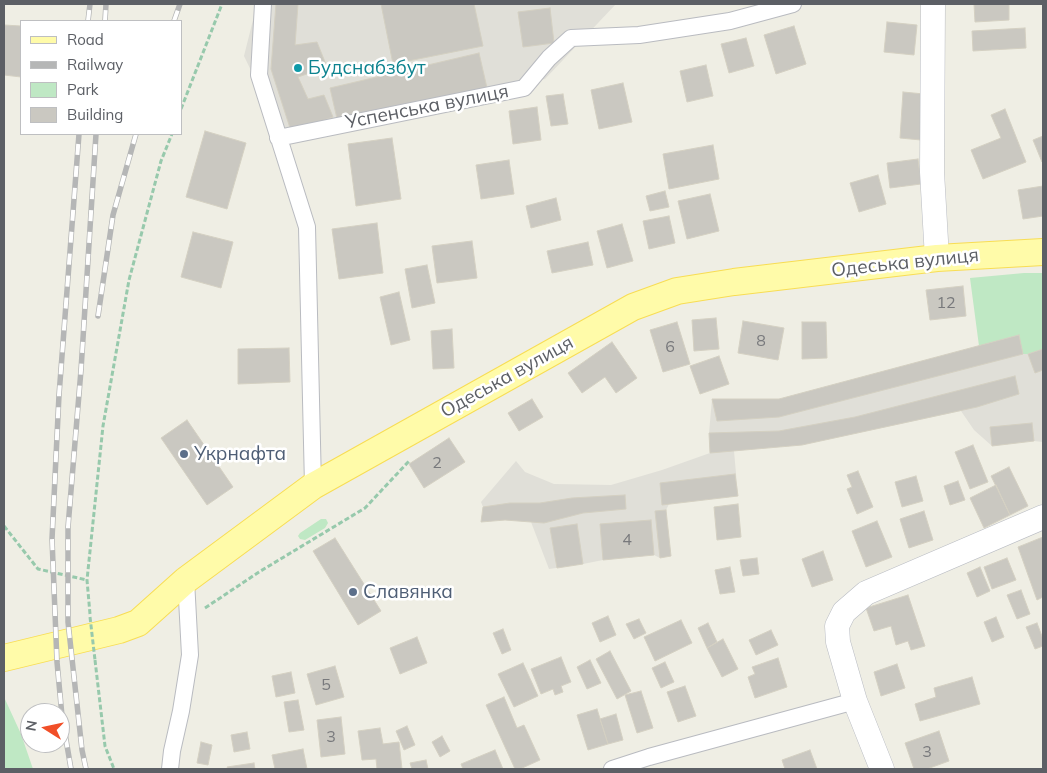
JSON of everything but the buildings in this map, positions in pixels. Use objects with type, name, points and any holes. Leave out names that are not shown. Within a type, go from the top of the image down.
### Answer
[{"type":"main road","name":"Одеська вулиця","points":[[4,640],[16,655],[119,630],[138,623],[186,580],[313,486],[633,307],[677,291],[778,276],[937,258],[1043,252]]},
{"type":"street","points":[[263,4],[258,75],[307,227],[313,486]]},
{"type":"street","name":"Успенська вулиця","points":[[278,138],[524,88],[548,58],[571,38],[648,34],[730,21],[793,4]]},
{"type":"street","points":[[933,4],[932,172],[937,258]]},
{"type":"street","points":[[882,769],[855,701],[838,642],[837,626],[844,612],[866,593],[1043,517]]},
{"type":"street","points":[[170,769],[190,655],[186,580]]},
{"type":"street","points":[[612,769],[649,757],[855,701]]},
{"type":"path","points":[[182,106],[222,4]]},
{"type":"path","points":[[114,769],[105,746],[87,580],[103,426],[129,280],[161,161],[172,135]]},
{"type":"path","points":[[188,622],[210,603],[366,508],[410,460]]},
{"type":"path","points":[[4,526],[38,569],[87,580]]},
{"type":"shaded area","points":[[257,4],[616,4],[545,79],[285,141],[244,56]]},
{"type":"shaded area","points":[[1019,335],[1028,354],[1043,349],[1043,442],[1034,441],[992,446],[974,430],[961,411],[802,445],[734,451],[738,496],[669,504],[666,510],[671,556],[660,558],[654,555],[603,560],[549,569],[531,522],[505,520],[481,522],[483,507],[481,502],[516,461],[525,472],[554,484],[611,485],[710,453],[709,433],[712,399],[779,399]]},
{"type":"green space","points":[[1043,273],[1043,349],[1023,354],[1019,335],[979,346],[970,278]]},
{"type":"green space","points":[[321,519],[326,519],[328,523],[325,528],[305,540],[300,539],[298,536],[300,533]]},
{"type":"green space","points":[[4,697],[20,732],[20,753],[28,753],[33,769],[4,769]]},
{"type":"railway","points":[[88,20],[90,4]]},
{"type":"railway","points":[[105,20],[106,4]]},
{"type":"railway","points":[[174,20],[180,4]]},
{"type":"railway","points":[[71,769],[62,716],[57,662],[52,539],[59,395],[79,135]]},
{"type":"railway","points":[[86,769],[82,750],[68,622],[68,527],[81,370],[96,135]]},
{"type":"railway","points":[[98,316],[113,215],[136,135]]},
{"type":"place","name":"Будснабзбут","points":[[298,68]]},
{"type":"place","name":"Укрнафта","points":[[184,454]]},
{"type":"place","name":"Славянка","points":[[353,592]]}]
